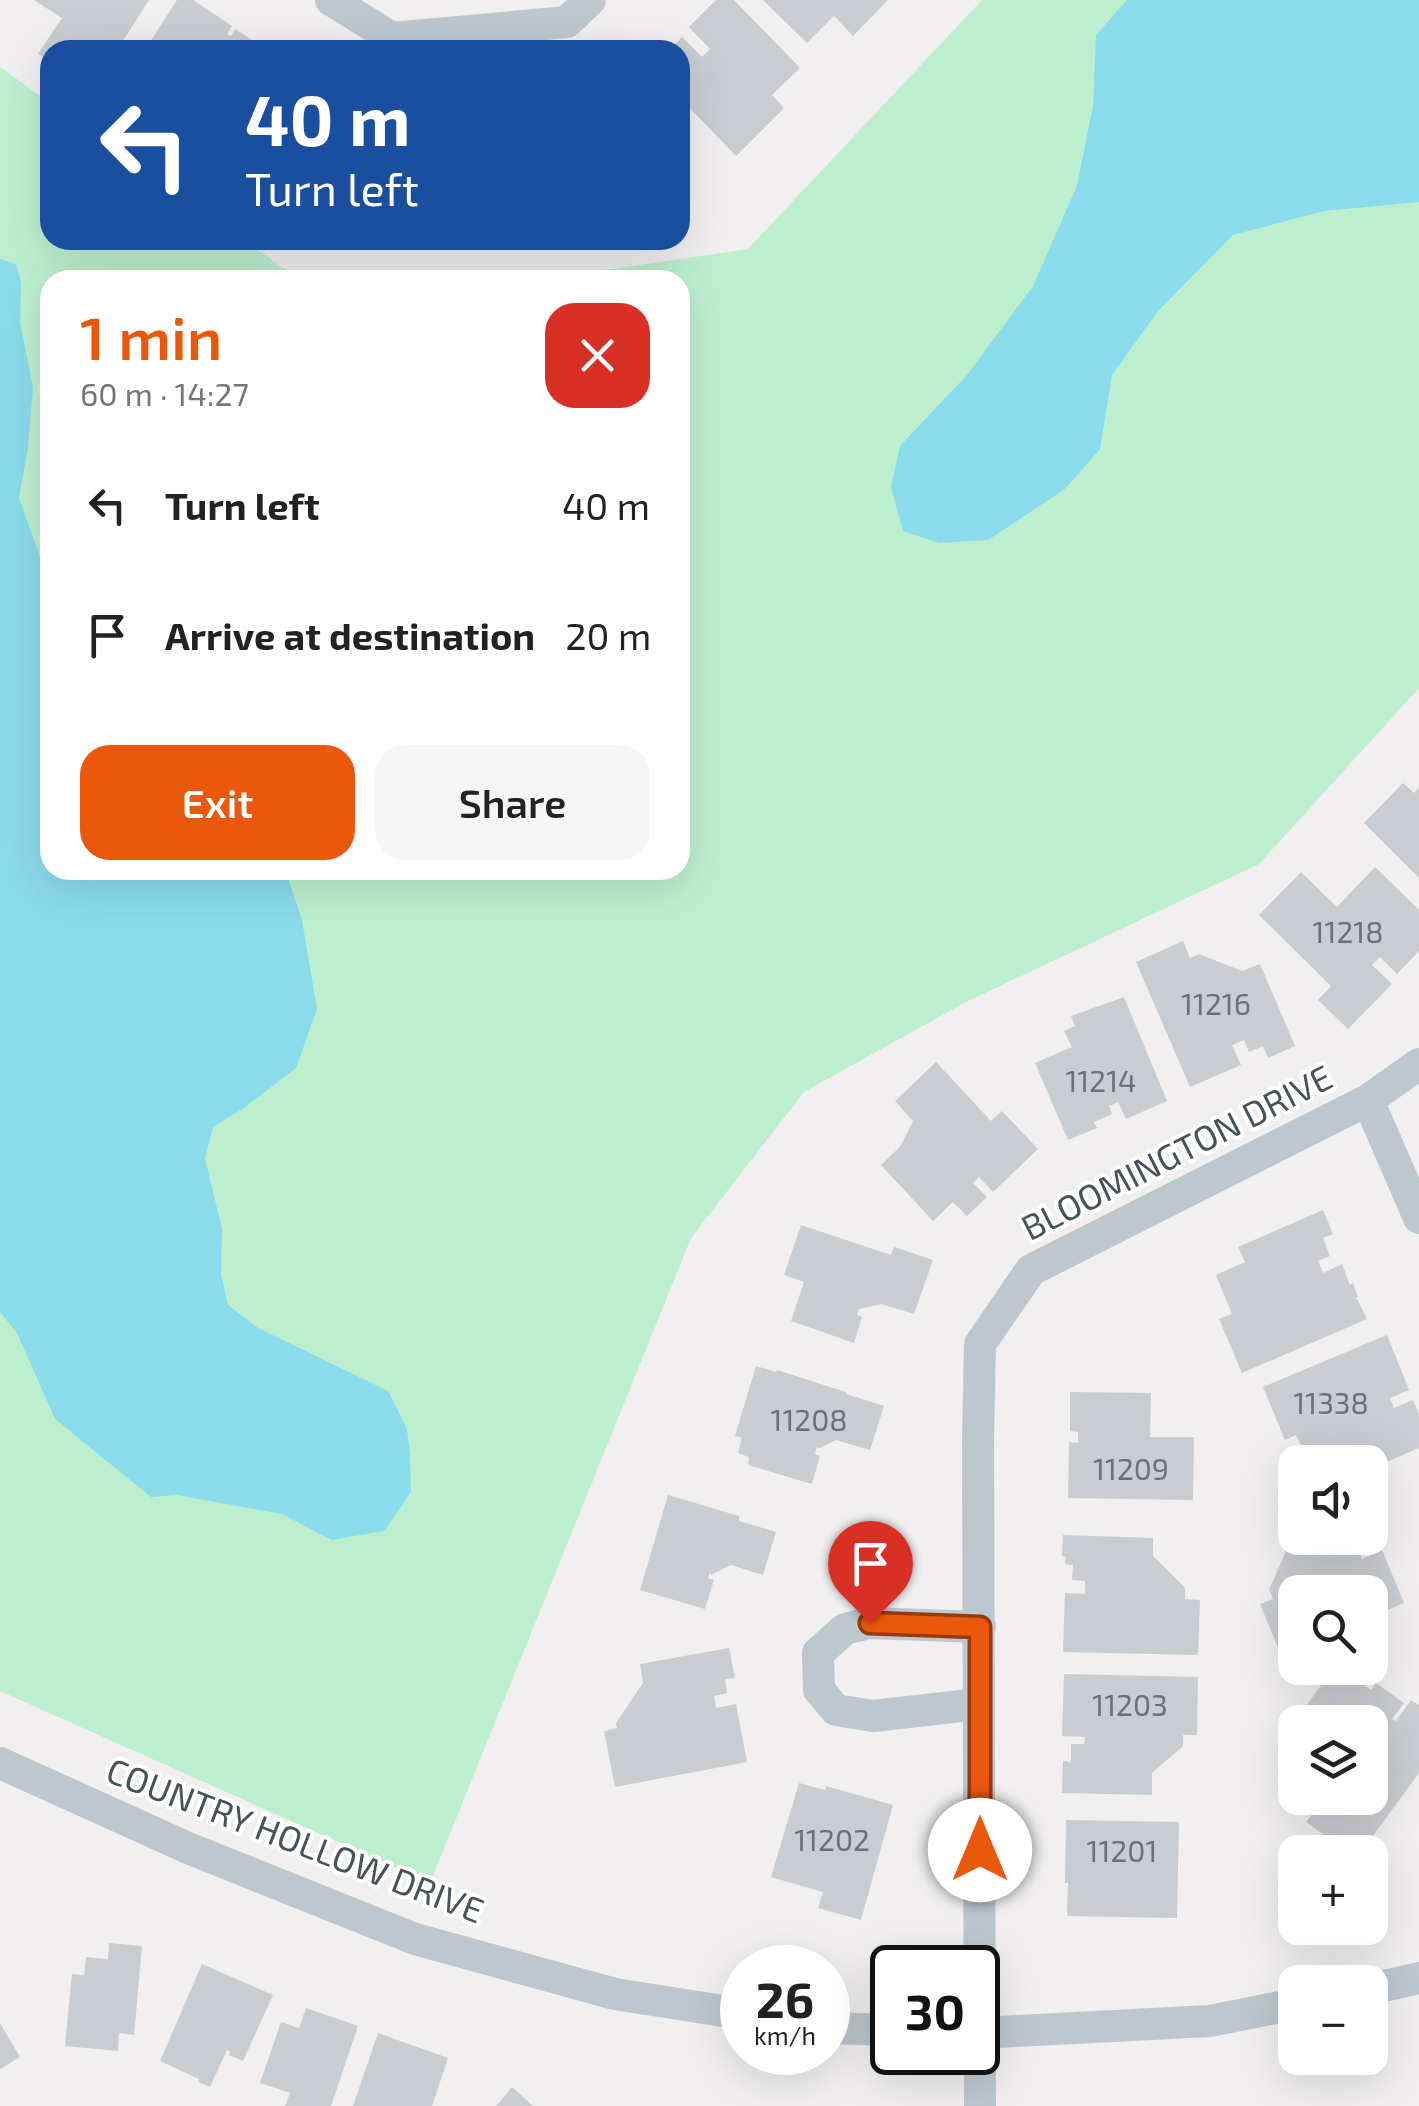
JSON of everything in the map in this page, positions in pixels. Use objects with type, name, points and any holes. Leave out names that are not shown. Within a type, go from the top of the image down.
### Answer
[{"type":"street","points":[[331,0],[392,38],[568,22],[590,0]]},
{"type":"street","name":"BLOOMINGTON DRIVE","points":[[979,1945],[980,1344],[1031,1270],[1368,1100],[1419,1064]]},
{"type":"street","name":"BLOOMINGTON DRIVE","points":[[1368,1100],[1419,1218]]},
{"type":"street","points":[[980,1627],[870,1623],[845,1628],[818,1654],[820,1690],[836,1710],[873,1716],[980,1704]]},
{"type":"street","name":"COUNTRY HOLLOW DRIVE","points":[[0,1763],[188,1848],[414,1938],[614,1994],[720,2011]]},
{"type":"street","points":[[1388,1985],[1419,1978]]},
{"type":"street","points":[[1000,2032],[1210,2021],[1278,2007]]},
{"type":"street","name":"BLOOMINGTON DRIVE","points":[[980,2075],[980,2106]]},
{"type":"green space","points":[[982,0],[1419,0],[1419,688],[1259,864],[966,1002],[804,1092],[691,1238],[430,1883],[0,1691],[0,67],[40,96],[40,250],[258,250],[286,270],[40,270],[40,880],[690,880],[690,270],[606,270],[748,249]]},
{"type":"water","points":[[1127,0],[1419,0],[1419,202],[1324,211],[1233,235],[1158,311],[1112,375],[1100,449],[1065,489],[988,540],[939,543],[903,531],[891,487],[900,446],[967,375],[1033,286],[1077,186],[1093,106],[1096,35]]},
{"type":"water","points":[[0,259],[16,264],[21,282],[20,322],[33,387],[19,498],[40,557],[40,880],[288,880],[302,920],[317,1009],[296,1068],[213,1127],[205,1158],[222,1229],[221,1274],[228,1305],[258,1328],[388,1391],[407,1429],[411,1492],[384,1531],[332,1540],[282,1514],[177,1495],[151,1497],[55,1419],[17,1333],[0,1312]]},
{"type":"building","points":[[34,0],[149,0],[123,40],[47,40],[62,18]]},
{"type":"building","points":[[177,0],[193,0],[232,26],[227,34],[231,36],[235,29],[252,40],[151,40]]},
{"type":"building","points":[[716,0],[734,0],[800,68],[772,95],[784,108],[736,156],[690,108],[690,45],[702,57],[710,49],[689,27]]},
{"type":"building","points":[[763,0],[888,0],[853,36],[834,16],[807,43]]},
{"type":"building","points":[[1403,783],[1414,793],[1419,787],[1419,878],[1364,823]]},
{"type":"building","points":[[1375,867],[1419,910],[1419,951],[1397,974],[1380,957],[1372,965],[1392,984],[1348,1029],[1318,1000],[1331,986],[1259,915],[1301,872],[1337,907]]},
{"type":"building","points":[[1183,941],[1190,958],[1199,954],[1242,971],[1260,964],[1295,1046],[1268,1058],[1263,1046],[1249,1052],[1244,1040],[1232,1045],[1241,1065],[1190,1087],[1136,962]]},
{"type":"building","points":[[1124,997],[1167,1101],[1126,1119],[1118,1102],[1109,1106],[1112,1114],[1094,1122],[1097,1128],[1068,1140],[1035,1063],[1072,1047],[1064,1031],[1075,1026],[1071,1016]]},
{"type":"building","points":[[936,1062],[991,1121],[1002,1111],[1038,1149],[993,1192],[979,1177],[973,1183],[987,1197],[967,1216],[953,1202],[933,1221],[881,1165],[900,1147],[913,1121],[895,1101]]},
{"type":"building","points":[[1323,1210],[1333,1234],[1323,1238],[1330,1256],[1318,1261],[1323,1273],[1342,1264],[1367,1319],[1242,1373],[1219,1319],[1232,1314],[1216,1275],[1245,1262],[1238,1247]]},
{"type":"building","points":[[801,1225],[891,1255],[894,1247],[933,1260],[914,1314],[881,1304],[859,1309],[857,1315],[862,1317],[854,1343],[791,1321],[804,1282],[784,1275]]},
{"type":"building","points":[[1387,1335],[1409,1390],[1390,1398],[1394,1408],[1413,1400],[1419,1414],[1419,1448],[1388,1461],[1388,1445],[1301,1445],[1296,1435],[1285,1440],[1263,1387]]},
{"type":"building","points":[[756,1366],[884,1406],[870,1450],[836,1440],[817,1447],[815,1454],[820,1456],[812,1484],[748,1465],[749,1457],[738,1453],[742,1438],[735,1436]]},
{"type":"building","points":[[1070,1392],[1151,1393],[1150,1437],[1194,1437],[1193,1500],[1068,1498],[1069,1442],[1078,1443],[1078,1432],[1070,1431]]},
{"type":"building","points":[[668,1495],[739,1516],[739,1521],[776,1532],[763,1575],[731,1565],[711,1575],[710,1572],[708,1578],[714,1580],[705,1609],[640,1590]]},
{"type":"building","points":[[1063,1535],[1153,1538],[1153,1556],[1185,1588],[1185,1599],[1200,1600],[1198,1655],[1063,1652],[1065,1593],[1085,1594],[1085,1581],[1072,1580],[1073,1565],[1065,1564],[1066,1557],[1062,1556]]},
{"type":"building","points":[[1284,1555],[1360,1555],[1362,1559],[1384,1555],[1404,1603],[1388,1610],[1388,1575],[1278,1575],[1278,1648],[1260,1604],[1273,1599],[1269,1590]]},
{"type":"building","points":[[729,1648],[735,1678],[725,1679],[727,1693],[714,1696],[716,1708],[736,1704],[747,1762],[615,1787],[604,1731],[617,1728],[616,1723],[643,1683],[640,1664]]},
{"type":"building","points":[[1064,1674],[1198,1677],[1197,1735],[1183,1735],[1183,1746],[1152,1773],[1152,1795],[1062,1793],[1063,1761],[1071,1762],[1071,1744],[1084,1744],[1085,1737],[1062,1736]]},
{"type":"building","points":[[1321,1685],[1364,1685],[1371,1690],[1379,1685],[1404,1703],[1392,1719],[1396,1721],[1411,1700],[1419,1705],[1419,1773],[1373,1835],[1324,1835],[1306,1822],[1312,1815],[1388,1815],[1388,1705],[1307,1705]]},
{"type":"building","points":[[799,1783],[825,1790],[826,1786],[893,1805],[861,1920],[818,1908],[823,1892],[771,1877]]},
{"type":"building","points":[[1066,1820],[1179,1822],[1177,1918],[1067,1916]]},
{"type":"building","points":[[109,1943],[142,1946],[134,2035],[119,2033],[118,2051],[65,2046],[72,1974],[84,1975],[86,1957],[108,1959]]},
{"type":"building","points":[[202,1964],[273,1995],[243,2061],[227,2050],[210,2087],[160,2061]]},
{"type":"building","points":[[306,2008],[358,2026],[331,2106],[285,2106],[290,2093],[260,2083],[281,2022],[299,2028]]},
{"type":"building","points":[[0,2023],[20,2057],[0,2069]]},
{"type":"building","points":[[378,2033],[448,2058],[432,2106],[353,2106]]},
{"type":"building","points":[[512,2087],[533,2106],[496,2106]]},
{"type":"route","points":[[870,1623],[980,1627],[980,1850]]}]
